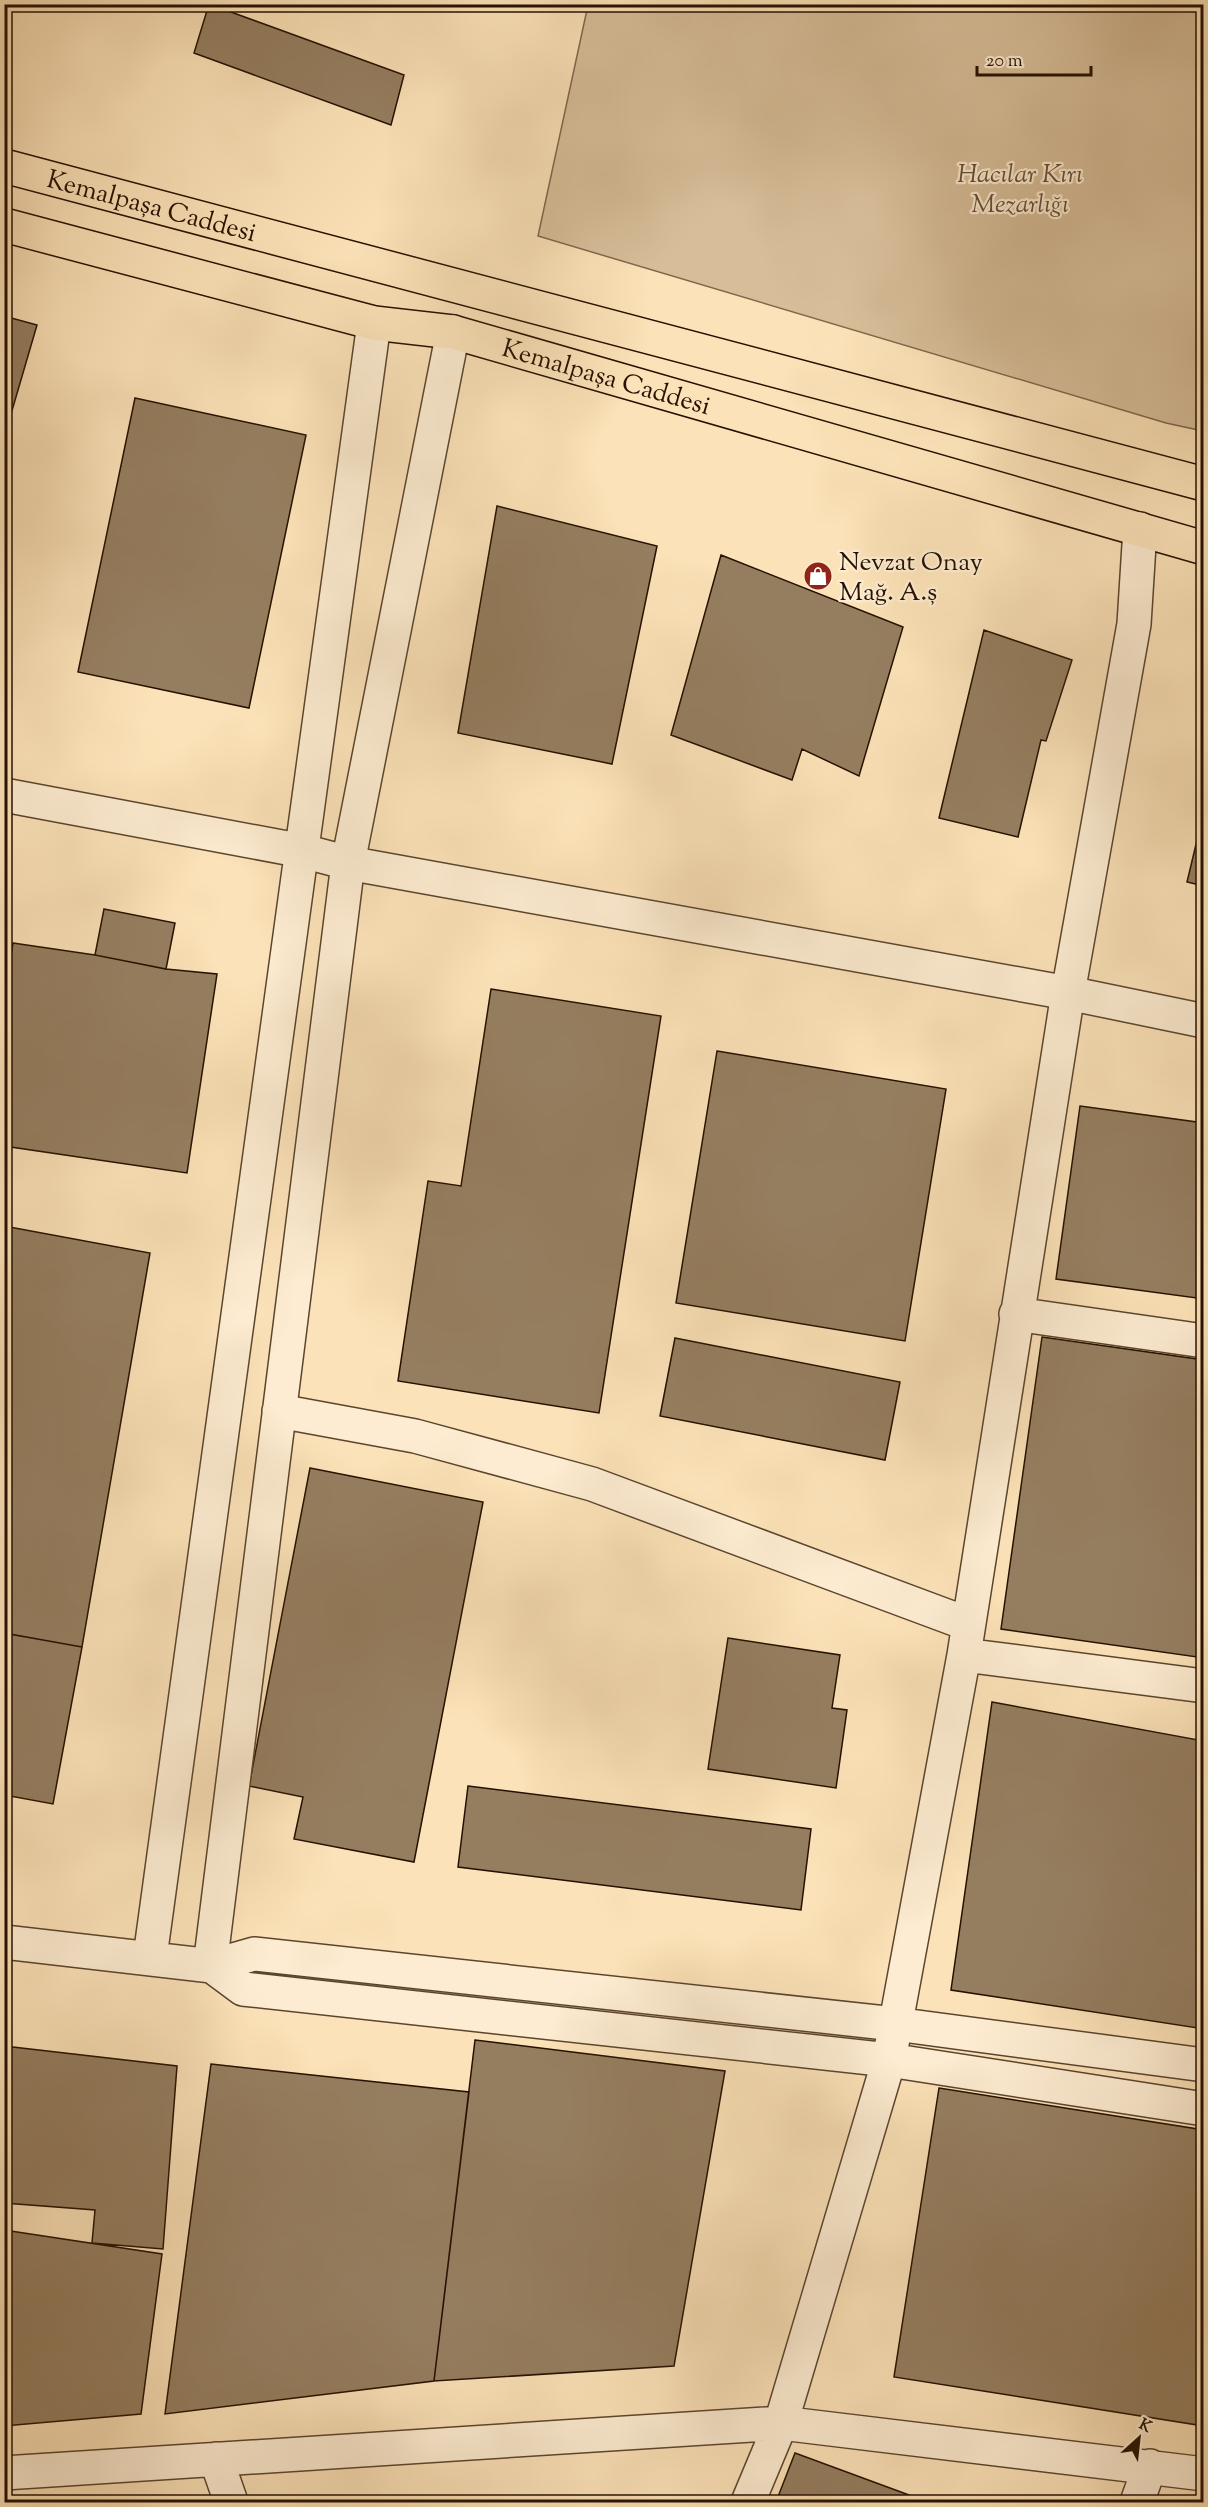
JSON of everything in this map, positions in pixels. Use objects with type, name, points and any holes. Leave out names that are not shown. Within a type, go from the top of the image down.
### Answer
[{"type":"main road","name":"Kemalpaşa Caddesi","points":[[4,166],[1203,484]]},
{"type":"main road","name":"Kemalpaşa Caddesi","points":[[4,225],[374,324],[453,332],[1203,548]]},
{"type":"street","points":[[150,1957],[374,324]]},
{"type":"street","points":[[211,1966],[348,863],[453,332]]},
{"type":"street","points":[[748,2502],[781,2423],[889,2060],[966,1639],[1068,993],[1134,624],[1140,529]]},
{"type":"street","points":[[4,795],[303,851],[348,863],[1068,993],[1203,1021]]},
{"type":"street","points":[[1016,1314],[1203,1341]]},
{"type":"street","points":[[279,1411],[415,1436],[592,1484],[966,1639],[1203,1686]]},
{"type":"street","points":[[4,1942],[150,1957],[211,1966],[254,1954],[895,2024],[1203,2065]]},
{"type":"street","points":[[211,1966],[243,1989],[889,2060],[1203,2109]]},
{"type":"street","points":[[4,2473],[781,2423],[1203,2474]]},
{"type":"street","points":[[216,2459],[231,2502]]},
{"type":"street","points":[[1137,2502],[1150,2466]]},
{"type":"green space","name":"Hacılar Kırı Mezarlığı","points":[[588,5],[1203,5],[1203,431],[1166,423],[538,236]]},
{"type":"building","points":[[209,4],[404,75],[391,125],[194,53]]},
{"type":"building","points":[[4,316],[37,325],[4,438]]},
{"type":"building","points":[[135,398],[306,435],[249,708],[78,672]]},
{"type":"building","points":[[497,506],[657,546],[612,764],[458,733]]},
{"type":"building","points":[[721,555],[903,627],[859,776],[802,749],[792,780],[671,735]]},
{"type":"building","points":[[984,630],[1072,660],[1046,741],[1041,740],[1018,837],[939,818]]},
{"type":"building","points":[[1204,811],[1204,886],[1187,882]]},
{"type":"building","points":[[104,909],[175,923],[166,969],[95,955]]},
{"type":"building","points":[[13,943],[95,955],[166,969],[217,974],[187,1173],[4,1146],[4,1001]]},
{"type":"building","points":[[491,989],[661,1016],[599,1413],[398,1381],[428,1181],[461,1186]]},
{"type":"building","points":[[717,1051],[946,1089],[905,1341],[676,1303]]},
{"type":"building","points":[[1080,1106],[1204,1123],[1204,1299],[1056,1279]]},
{"type":"building","points":[[4,1226],[150,1253],[82,1647],[4,1633]]},
{"type":"building","points":[[1042,1337],[1204,1360],[1204,1658],[1001,1629]]},
{"type":"building","points":[[675,1338],[900,1382],[885,1460],[660,1416]]},
{"type":"building","points":[[310,1468],[483,1502],[414,1862],[294,1839],[303,1797],[249,1786]]},
{"type":"building","points":[[4,1633],[82,1647],[53,1804],[4,1795]]},
{"type":"building","points":[[728,1638],[840,1655],[832,1708],[847,1710],[836,1788],[708,1769]]},
{"type":"building","points":[[992,1702],[1204,1741],[1204,2029],[951,1990]]},
{"type":"building","points":[[468,1786],[811,1829],[801,1910],[458,1867]]},
{"type":"building","points":[[475,2040],[725,2071],[674,2366],[434,2381]]},
{"type":"building","points":[[4,2046],[177,2066],[163,2249],[92,2243],[95,2210],[4,2203]]},
{"type":"building","points":[[211,2064],[469,2092],[434,2381],[165,2414]]},
{"type":"building","points":[[939,2088],[1204,2130],[1204,2426],[894,2377]]},
{"type":"building","points":[[4,2230],[162,2254],[141,2414],[4,2426]]},
{"type":"building","points":[[795,2453],[928,2502],[776,2502]]},
{"type":"place","name":"Nevzat Onay Mağ. A.ş","points":[[818,576]]}]
